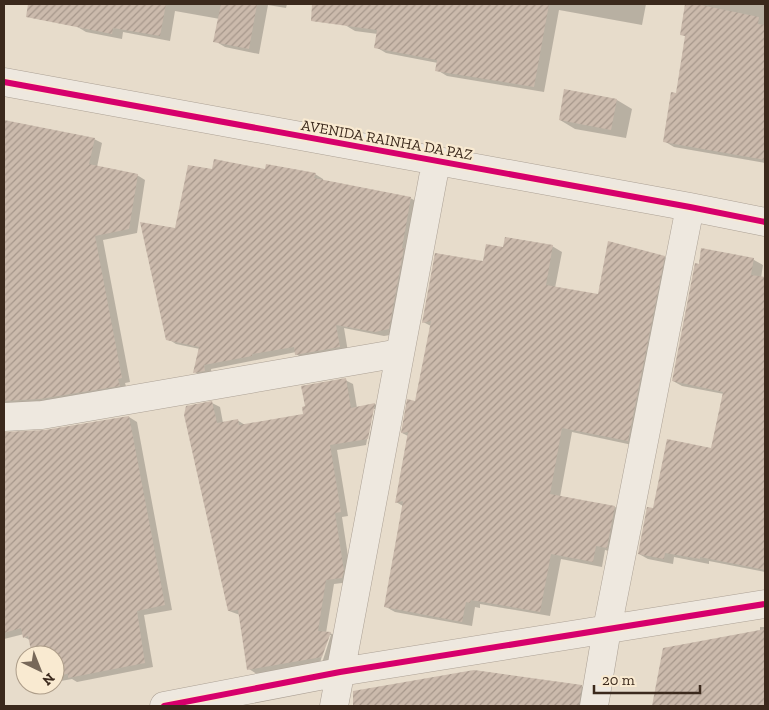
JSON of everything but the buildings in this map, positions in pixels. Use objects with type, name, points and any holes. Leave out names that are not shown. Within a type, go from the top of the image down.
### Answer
[{"type":"street","name":"AVENIDA RAINHA DA PAZ","points":[[4,82],[765,222]]},
{"type":"street","points":[[334,706],[436,162]]},
{"type":"street","points":[[594,706],[607,629],[690,207]]},
{"type":"street","points":[[4,418],[42,415],[400,353]]},
{"type":"street","points":[[164,706],[340,672],[765,604]]},
{"type":"cycle path","points":[[4,82],[765,222]]},
{"type":"cycle path","points":[[164,706],[340,672],[765,604]]}]
